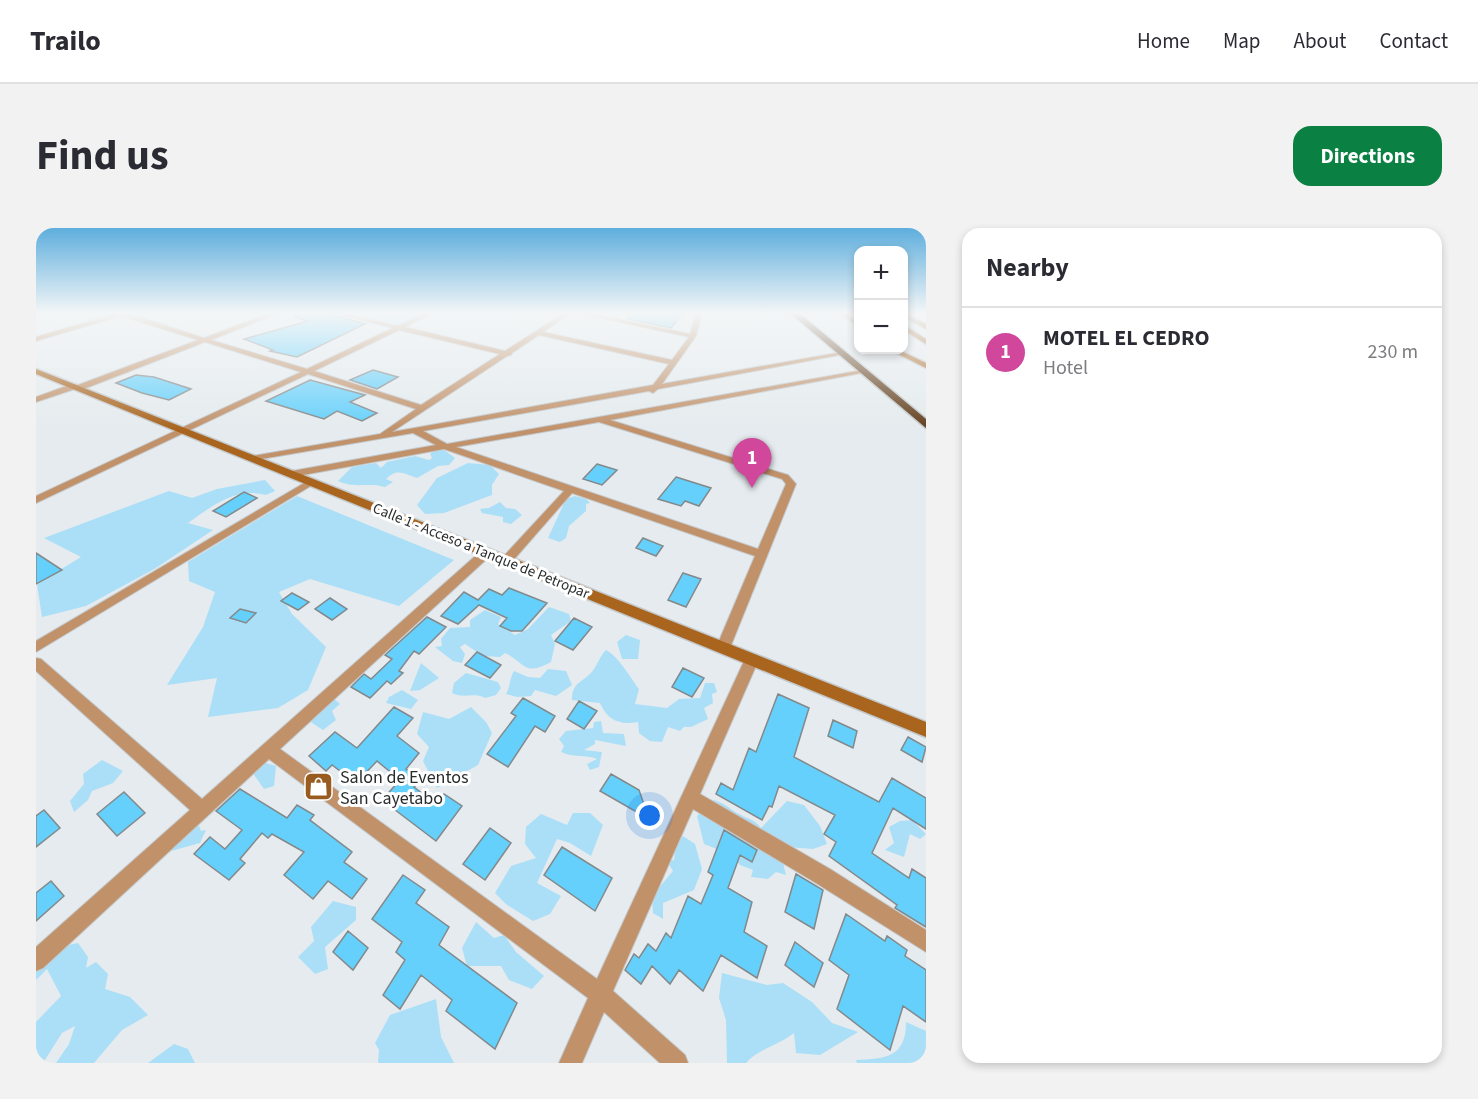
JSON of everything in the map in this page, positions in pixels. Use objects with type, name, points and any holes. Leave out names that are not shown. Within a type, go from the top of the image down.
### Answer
[{"type":"highway","points":[[840,352],[926,425]]},
{"type":"street","points":[[36,398],[168,352]]},
{"type":"street","points":[[244,352],[310,370],[422,408]]},
{"type":"street","points":[[36,500],[348,352]]},
{"type":"street","points":[[500,352],[509,354]]},
{"type":"street","points":[[378,437],[512,352]]},
{"type":"street","points":[[624,352],[674,363]]},
{"type":"street","points":[[633,432],[633,419],[682,352]]},
{"type":"street","points":[[908,353],[926,356]]},
{"type":"street","points":[[292,474],[599,419],[648,400],[800,362],[842,354]]},
{"type":"street","points":[[908,354],[926,364]]},
{"type":"street","points":[[915,355],[926,364]]},
{"type":"street","points":[[800,362],[828,378]]},
{"type":"street","name":"Calle 1 - Acceso a Tanque de Petropar","points":[[36,371],[926,730]]},
{"type":"street","points":[[253,459],[416,431],[863,372]]},
{"type":"street","points":[[599,419],[633,432],[785,477],[791,484],[723,648]]},
{"type":"street","points":[[416,431],[446,447],[763,555]]},
{"type":"street","points":[[36,647],[311,482]]},
{"type":"street","points":[[506,561],[570,490]]},
{"type":"street","points":[[36,961],[486,553]]},
{"type":"street","points":[[570,1063],[752,659]]},
{"type":"street","points":[[36,663],[202,810]]},
{"type":"street","points":[[269,750],[601,995],[677,1063]]},
{"type":"street","points":[[690,798],[823,876],[926,942]]},
{"type":"shaded area","points":[[444,450],[455,458],[449,465],[438,466],[417,478],[397,473],[386,479],[393,482],[385,487],[351,485],[338,481],[352,467],[376,463],[381,468],[387,462],[415,456],[429,460],[432,458],[430,454],[433,451]]},
{"type":"shaded area","points":[[468,463],[490,465],[499,474],[492,485],[492,495],[444,513],[425,514],[417,505],[437,478]]},
{"type":"shaded area","points":[[265,480],[275,491],[266,495],[255,493],[234,496],[215,505],[188,523],[213,530],[156,568],[86,606],[42,617],[37,584],[81,557],[44,538],[169,491],[192,498],[217,489]]},
{"type":"shaded area","points":[[297,496],[454,560],[399,606],[310,579],[279,592],[292,614],[326,647],[308,690],[278,708],[208,717],[217,678],[167,685],[203,627],[215,592],[189,581],[188,562]]},
{"type":"shaded area","points":[[575,496],[586,499],[590,503],[586,504],[586,511],[569,526],[566,538],[560,542],[548,538],[566,499]]},
{"type":"shaded area","points":[[500,502],[506,508],[515,509],[522,515],[511,524],[503,522],[503,517],[482,513],[480,509],[489,508]]},
{"type":"shaded area","points":[[549,607],[569,614],[571,621],[551,635],[555,644],[551,662],[542,666],[525,667],[505,653],[500,657],[483,656],[465,644],[460,647],[465,654],[462,663],[453,661],[435,647],[442,646],[441,639],[450,628],[470,627],[470,620],[485,610],[501,617],[498,624],[515,635],[528,629]]},
{"type":"shaded area","points":[[626,635],[640,640],[638,659],[622,659],[617,642]]},
{"type":"shaded area","points":[[606,650],[619,662],[639,689],[635,704],[667,708],[679,699],[700,698],[705,683],[714,683],[717,692],[712,694],[713,703],[704,708],[708,719],[691,727],[684,727],[680,731],[668,727],[662,742],[650,741],[639,733],[638,722],[626,723],[611,718],[600,703],[572,700],[575,687],[590,674]]},
{"type":"shaded area","points":[[421,663],[439,678],[420,690],[410,691]]},
{"type":"shaded area","points":[[548,669],[566,671],[572,685],[556,696],[535,690],[531,696],[517,697],[506,694],[514,671],[528,677],[540,678]]},
{"type":"shaded area","points":[[466,673],[498,682],[501,688],[496,695],[485,698],[452,693],[454,683]]},
{"type":"shaded area","points":[[402,690],[418,700],[411,709],[386,703],[389,697]]},
{"type":"shaded area","points":[[331,696],[340,704],[332,711],[336,720],[323,730],[306,719]]},
{"type":"shaded area","points":[[471,707],[486,722],[492,733],[478,765],[437,788],[423,761],[429,747],[417,734],[423,712],[449,719]]},
{"type":"shaded area","points":[[601,721],[603,733],[624,734],[626,746],[595,740],[595,744],[584,750],[602,752],[599,767],[590,770],[587,764],[597,759],[561,752],[564,746],[559,739],[566,731],[593,728],[594,722]]},
{"type":"shaded area","points":[[102,760],[123,771],[113,783],[92,791],[88,800],[74,812],[70,801],[84,784],[83,774]]},
{"type":"shaded area","points":[[262,762],[276,766],[274,786],[264,789],[252,772]]},
{"type":"shaded area","points":[[714,800],[754,821],[761,828],[787,801],[804,805],[820,826],[827,844],[813,849],[787,847],[792,860],[783,863],[786,875],[776,872],[768,879],[751,877],[753,870],[740,865],[732,855],[704,844],[697,816]]},
{"type":"shaded area","points":[[573,813],[590,813],[603,825],[591,856],[570,843],[557,839],[537,883],[561,896],[550,914],[533,921],[507,905],[495,893],[511,866],[536,858],[525,844],[526,827],[541,814],[567,825]]},
{"type":"shaded area","points":[[912,820],[926,834],[920,839],[910,834],[904,857],[885,850],[894,843],[889,827],[900,821]]},
{"type":"shaded area","points":[[198,823],[201,831],[206,830],[200,843],[171,851],[167,843]]},
{"type":"shaded area","points":[[683,836],[695,844],[702,869],[694,890],[663,903],[663,919],[653,913],[652,896],[673,871],[667,861],[674,860],[676,844]]},
{"type":"shaded area","points":[[333,901],[356,907],[356,920],[325,947],[328,969],[315,974],[298,957],[314,941],[311,927]]},
{"type":"shaded area","points":[[476,922],[494,938],[504,935],[516,952],[544,976],[532,989],[509,980],[501,966],[467,966],[462,948]]},
{"type":"shaded area","points":[[78,943],[88,957],[86,968],[96,962],[108,974],[105,989],[130,997],[148,1015],[122,1030],[94,1063],[56,1063],[69,1044],[75,1026],[62,1033],[43,1063],[36,1063],[36,1022],[61,996],[47,969],[36,980],[36,960],[54,948]]},
{"type":"shaded area","points":[[722,973],[767,985],[783,983],[812,1002],[832,1023],[858,1032],[820,1055],[796,1053],[794,1033],[756,1054],[746,1063],[727,1063],[726,1020],[719,998]]},
{"type":"shaded area","points":[[436,999],[441,1037],[454,1063],[378,1063],[379,1050],[375,1043],[390,1015]]},
{"type":"shaded area","points":[[906,1022],[926,1031],[926,1063],[857,1063],[856,1060],[885,1057],[898,1049],[905,1034]]},
{"type":"shaded area","points":[[174,1044],[188,1049],[195,1063],[148,1063]]},
{"type":"building","points":[[274,352],[307,352],[297,357]]},
{"type":"building","points":[[373,370],[398,377],[377,389],[350,380]]},
{"type":"building","points":[[136,375],[154,377],[191,389],[169,400],[116,383]]},
{"type":"building","points":[[310,380],[365,395],[350,402],[377,413],[362,421],[337,411],[324,419],[266,401]]},
{"type":"building","points":[[597,464],[617,470],[602,485],[583,479]]},
{"type":"building","points":[[676,477],[711,488],[699,506],[685,501],[681,506],[658,499]]},
{"type":"building","points":[[244,492],[257,498],[226,517],[213,511]]},
{"type":"building","points":[[643,538],[663,546],[656,556],[636,548]]},
{"type":"building","points":[[36,553],[62,570],[36,584]]},
{"type":"building","points":[[683,573],[701,579],[686,607],[668,600]]},
{"type":"building","points":[[509,588],[547,603],[522,631],[511,631],[500,626],[507,618],[479,605],[458,624],[441,616],[464,592],[478,600],[489,589],[502,595]]},
{"type":"building","points":[[292,593],[309,602],[298,610],[281,601]]},
{"type":"building","points":[[330,598],[347,609],[332,620],[315,609]]},
{"type":"building","points":[[240,609],[256,613],[246,623],[230,618]]},
{"type":"building","points":[[427,617],[446,627],[419,654],[414,651],[399,671],[403,673],[391,684],[387,681],[370,698],[351,687],[364,674],[371,679],[392,659],[385,655]]},
{"type":"building","points":[[574,618],[592,627],[573,650],[555,641]]},
{"type":"building","points":[[477,652],[501,665],[490,678],[465,665]]},
{"type":"building","points":[[683,668],[704,678],[692,697],[672,687]]},
{"type":"building","points":[[778,694],[809,708],[794,757],[879,802],[892,778],[926,798],[926,829],[893,808],[872,853],[909,878],[912,869],[926,878],[926,927],[895,908],[897,905],[829,856],[836,842],[824,834],[835,815],[779,786],[772,807],[769,806],[762,820],[716,794],[721,783],[733,790],[749,748],[756,752]]},
{"type":"building","points":[[523,698],[555,716],[545,732],[535,726],[508,767],[487,754],[516,716],[511,713]]},
{"type":"building","points":[[579,701],[597,711],[584,729],[567,719]]},
{"type":"building","points":[[394,707],[413,718],[397,736],[419,753],[406,769],[422,780],[414,787],[436,804],[444,794],[462,806],[436,841],[382,800],[400,780],[377,761],[356,783],[332,765],[326,771],[309,756],[335,732],[357,748]]},
{"type":"building","points":[[833,720],[857,731],[853,748],[828,736]]},
{"type":"building","points":[[908,737],[926,747],[922,762],[901,750]]},
{"type":"building","points":[[611,774],[639,790],[649,819],[600,791]]},
{"type":"building","points":[[240,789],[287,818],[297,805],[314,815],[310,820],[352,852],[344,862],[367,879],[352,899],[328,881],[313,899],[284,875],[304,852],[272,834],[268,838],[262,833],[240,859],[245,863],[229,880],[194,854],[210,837],[225,849],[242,830],[216,811]]},
{"type":"building","points":[[124,792],[145,813],[117,836],[97,814]]},
{"type":"building","points":[[44,810],[60,828],[36,847],[36,816]]},
{"type":"building","points":[[490,828],[511,843],[485,880],[463,864]]},
{"type":"building","points":[[724,830],[757,850],[752,862],[740,855],[728,888],[752,902],[744,932],[767,946],[757,978],[721,955],[703,991],[679,970],[670,984],[652,966],[641,984],[625,970],[634,954],[639,958],[648,944],[656,951],[666,933],[671,938],[688,896],[701,904],[713,875],[708,872]]},
{"type":"building","points":[[562,847],[612,878],[595,911],[544,875]]},
{"type":"building","points":[[796,874],[823,890],[814,929],[785,912]]},
{"type":"building","points":[[403,875],[425,890],[416,903],[449,927],[439,945],[517,1003],[495,1049],[446,1011],[452,1000],[421,975],[400,1009],[383,995],[405,960],[396,952],[402,942],[372,919]]},
{"type":"building","points":[[51,881],[64,896],[36,921],[36,893]]},
{"type":"building","points":[[846,914],[885,941],[887,936],[907,950],[905,956],[926,970],[926,1022],[903,1006],[890,1050],[837,1009],[849,975],[829,960]]},
{"type":"building","points":[[348,931],[368,948],[353,970],[333,952]]},
{"type":"building","points":[[795,942],[823,963],[814,987],[785,965]]},
{"type":"place","name":"MOTEL EL CEDRO","points":[[752,488]]},
{"type":"place","name":"Salon de Eventos San Cayetabo","points":[[319,787]]}]
